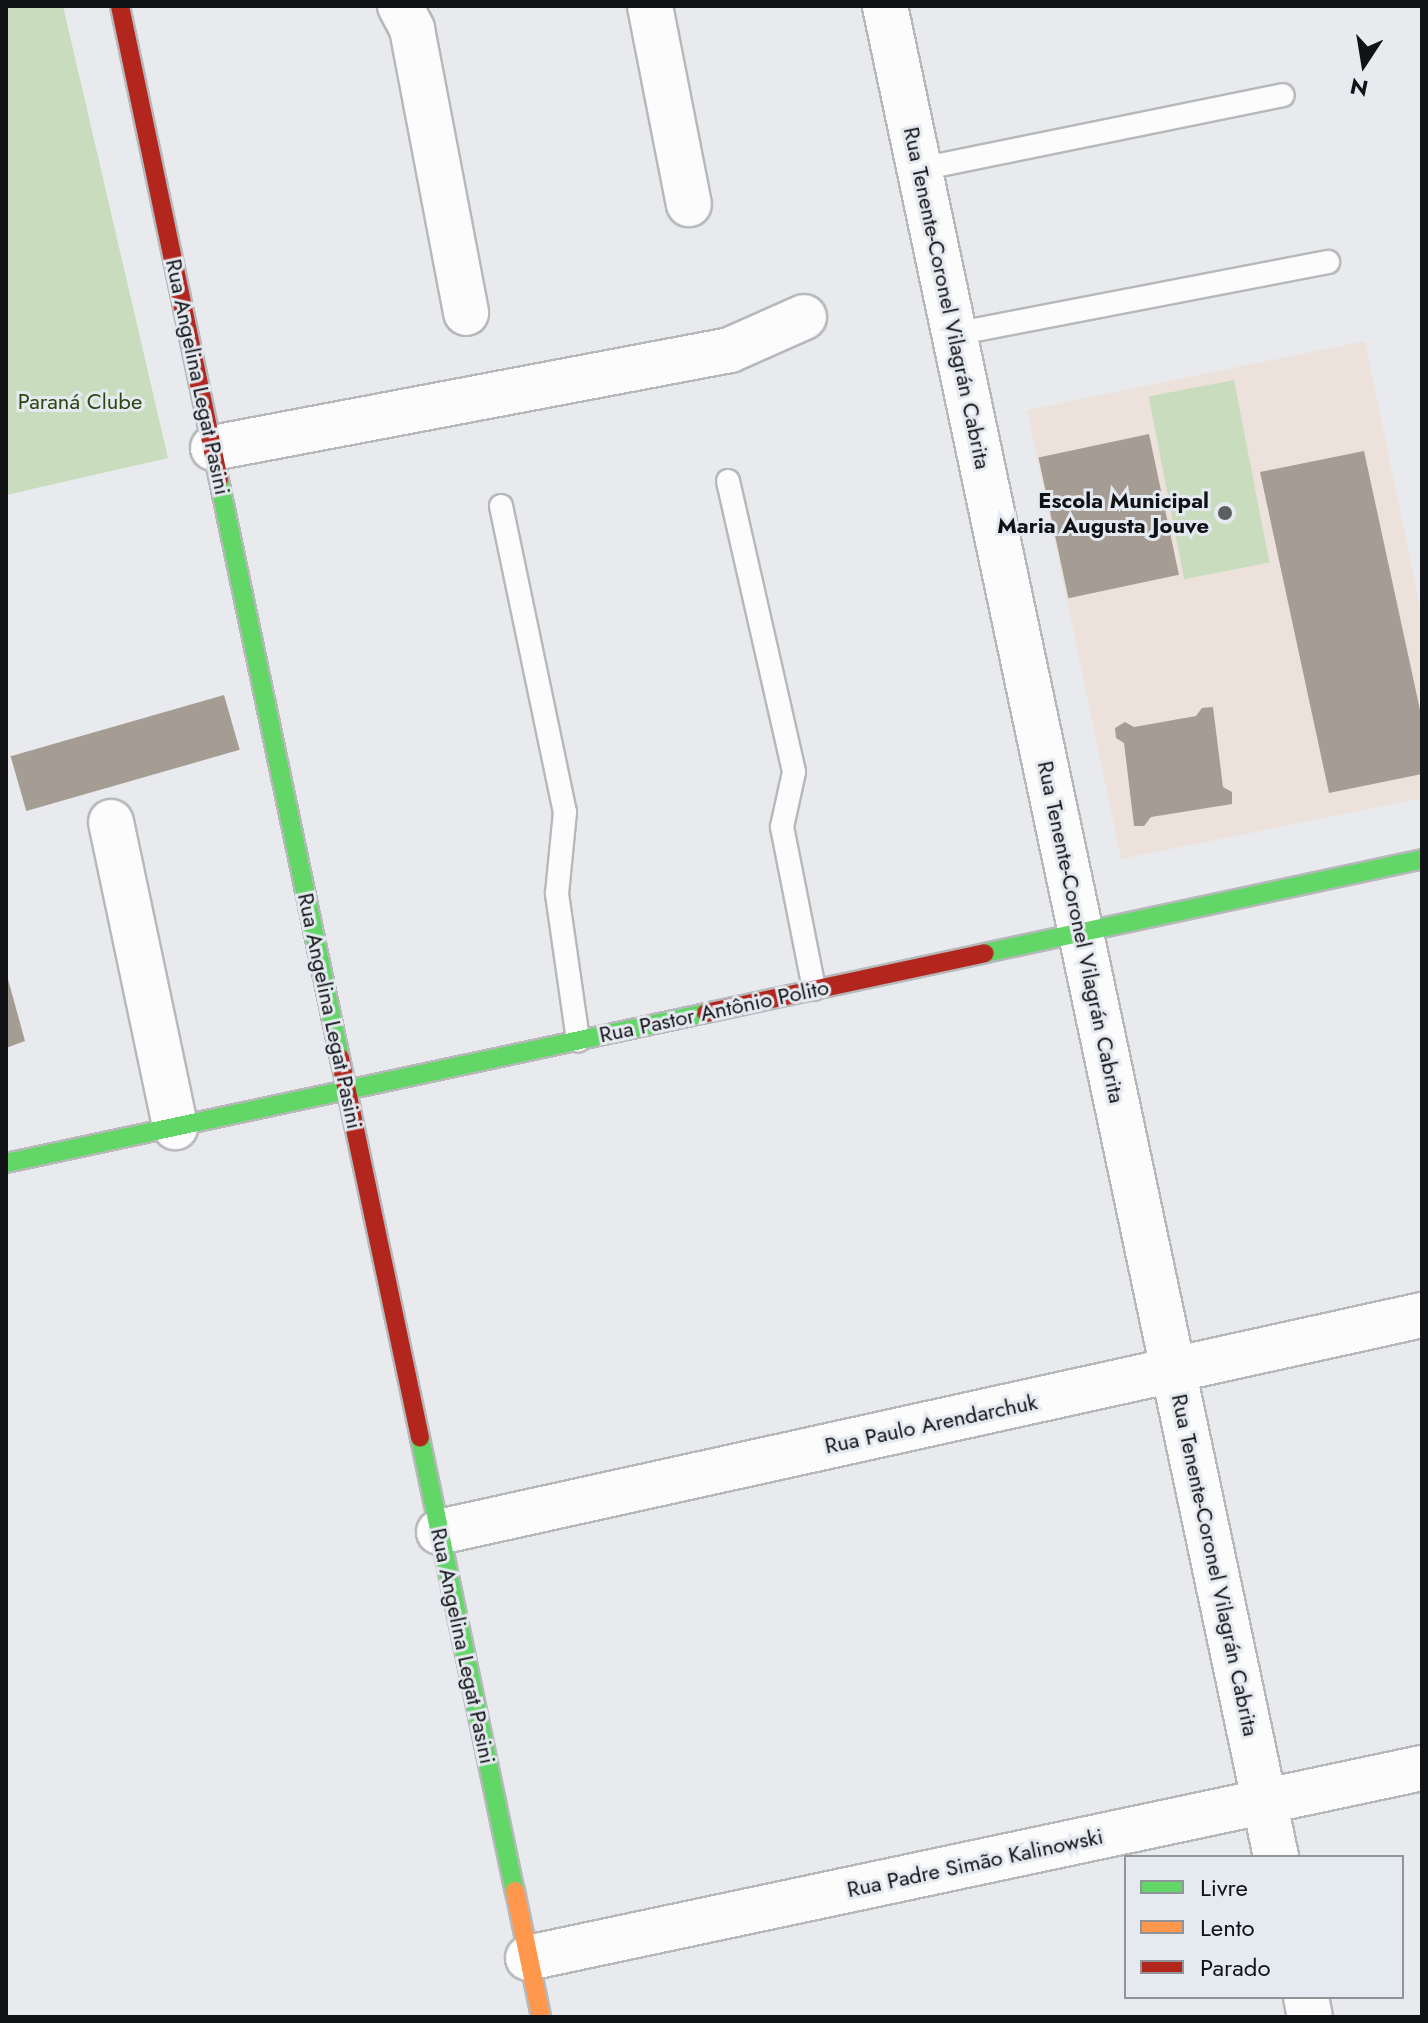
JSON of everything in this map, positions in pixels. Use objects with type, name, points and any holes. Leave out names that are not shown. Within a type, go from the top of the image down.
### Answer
[{"type":"street","name":"Rua Angelina Legat Pasini","points":[[120,6],[541,2017]]},
{"type":"street","points":[[400,6],[412,29],[466,313]]},
{"type":"street","points":[[650,6],[689,204]]},
{"type":"street","name":"Rua Tenente-Coronel Vilagrán Cabrita","points":[[885,6],[1276,1855]]},
{"type":"street","points":[[213,448],[730,350],[804,317]]},
{"type":"street","points":[[111,822],[175,1127]]},
{"type":"street","name":"Rua Pastor Antônio Polito","points":[[6,1163],[1422,859]]},
{"type":"street","name":"Rua Paulo Arendarchuk","points":[[439,1532],[1422,1315]]},
{"type":"street","name":"Rua Padre Simão Kalinowski","points":[[528,1958],[1422,1768]]},
{"type":"lane","points":[[920,169],[1283,95]]},
{"type":"lane","points":[[954,334],[1328,262]]},
{"type":"lane","points":[[728,481],[794,772],[782,827],[814,989]]},
{"type":"lane","points":[[501,506],[565,812],[557,894],[578,1040]]},
{"type":"shaded area","name":"Escola Municipal Maria Augusta Jouve","points":[[1365,341],[1422,616],[1422,798],[1121,859],[1027,410]]},
{"type":"green space","name":"Paraná Clube","points":[[6,6],[63,6],[168,458],[6,495]]},
{"type":"green space","points":[[1234,380],[1269,563],[1184,579],[1149,397]]},
{"type":"building","points":[[1149,434],[1179,575],[1068,598],[1038,457]]},
{"type":"building","points":[[1364,451],[1422,719],[1422,774],[1329,793],[1260,472]]},
{"type":"building","points":[[224,695],[240,750],[26,811],[11,756]]},
{"type":"building","points":[[1213,707],[1223,787],[1232,792],[1232,804],[1151,817],[1144,826],[1134,826],[1124,743],[1116,738],[1115,728],[1125,722],[1134,727],[1196,716],[1202,708]]},
{"type":"building","points":[[6,972],[25,1041],[6,1048]]},
{"type":"traffic: fast","points":[[219,480],[340,1058]]},
{"type":"traffic: fast","points":[[985,953],[1422,859]]},
{"type":"traffic: fast","points":[[6,1163],[706,1013]]},
{"type":"traffic: fast","points":[[420,1438],[515,1891]]},
{"type":"traffic: slow","points":[[515,1891],[541,2017]]},
{"type":"traffic: jam","points":[[120,6],[219,480]]},
{"type":"traffic: jam","points":[[706,1013],[985,953]]},
{"type":"traffic: jam","points":[[340,1058],[420,1438]]},
{"type":"place","name":"Escola Municipal Maria Augusta Jouve","points":[[1225,513]]}]
